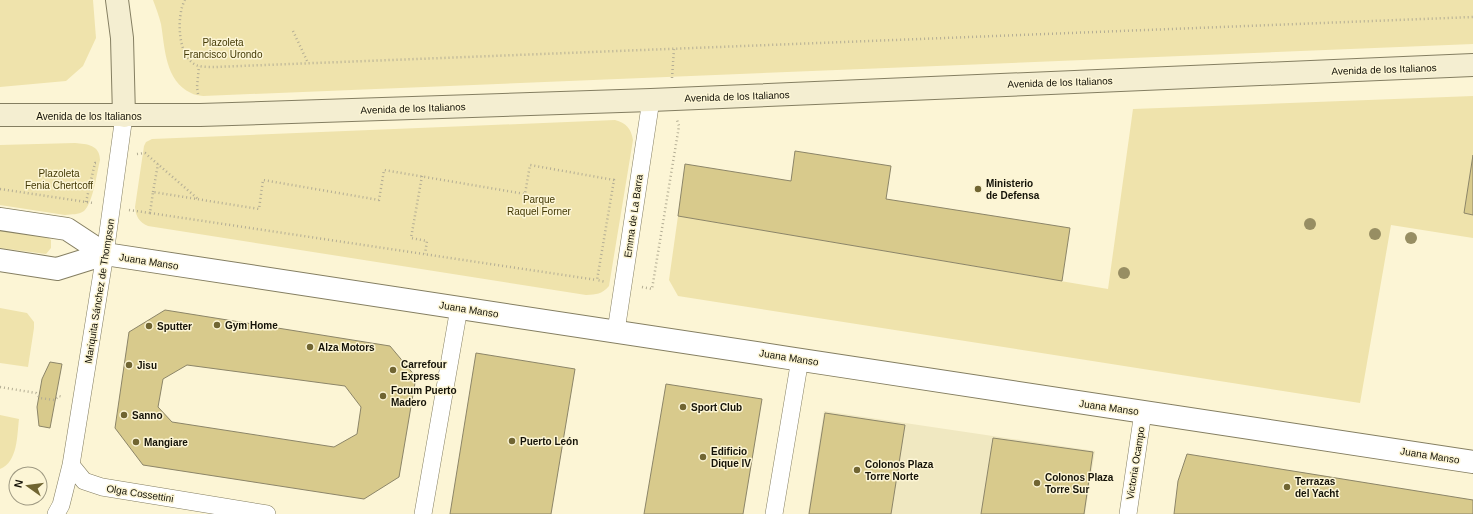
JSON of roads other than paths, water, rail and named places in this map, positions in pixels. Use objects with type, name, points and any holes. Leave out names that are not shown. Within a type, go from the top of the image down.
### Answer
[{"type":"main road","points":[[117,1],[122,38],[124,116]]},
{"type":"main road","name":"Avenida de los Italianos","points":[[0,115],[208,115],[661,99],[1473,65]]},
{"type":"street","name":"Emma de La Barra","points":[[616,331],[623,284],[661,99]]},
{"type":"street","name":"Mariquita Sánchez de Thompson","points":[[71,465],[105,254],[124,116]]},
{"type":"street","name":"Juana Manso","points":[[0,219],[67,229],[105,254],[1473,462]]},
{"type":"street","name":"Juana Manso","points":[[0,260],[57,268],[105,254]]},
{"type":"street","points":[[422,514],[459,308]]},
{"type":"street","points":[[774,514],[800,359]]},
{"type":"street","name":"Victoria Ocampo","points":[[1128,514],[1143,412]]},
{"type":"street","points":[[56,514],[61,506],[71,465]]},
{"type":"street","name":"Olga Cossettini","points":[[71,465],[84,481],[102,487],[267,514]]},
{"type":"place","name":"Ministerio de Defensa","points":[[978,189]]},
{"type":"place","name":"Gym Home","points":[[217,325]]},
{"type":"place","name":"Sputter","points":[[149,326]]},
{"type":"place","name":"Alza Motors","points":[[310,347]]},
{"type":"place","name":"Jisu","points":[[129,365]]},
{"type":"place","name":"Carrefour Express","points":[[393,370]]},
{"type":"place","name":"Forum Puerto Madero","points":[[383,396]]},
{"type":"place","name":"Sport Club","points":[[683,407]]},
{"type":"place","name":"Sanno","points":[[124,415]]},
{"type":"place","name":"Puerto León","points":[[512,441]]},
{"type":"place","name":"Mangiare","points":[[136,442]]},
{"type":"place","name":"Edificio Dique IV","points":[[703,457]]},
{"type":"place","name":"Colonos Plaza Torre Norte","points":[[857,470]]},
{"type":"place","name":"Colonos Plaza Torre Sur","points":[[1037,483]]},
{"type":"place","name":"Terrazas del Yacht","points":[[1287,487]]},
{"type":"park label","name":"Plazoleta Francisco Urondo","points":[[223,48]]},
{"type":"park label","name":"Plazoleta Fenia Chertcoff","points":[[59,178]]},
{"type":"park label","name":"Parque Raquel Forner","points":[[539,204]]}]
